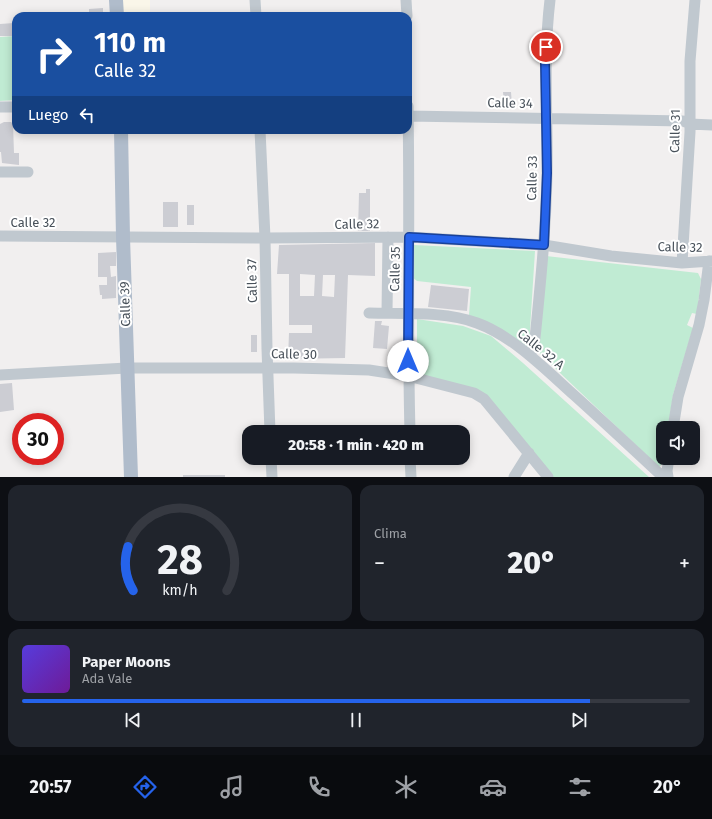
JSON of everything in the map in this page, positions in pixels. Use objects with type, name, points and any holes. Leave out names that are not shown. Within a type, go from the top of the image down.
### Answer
[{"type":"main road","points":[[116,0],[117,12]]},
{"type":"main road","name":"Calle 39","points":[[121,134],[131,477]]},
{"type":"street","points":[[255,0],[256,12]]},
{"type":"street","points":[[406,0],[407,12]]},
{"type":"street","name":"Calle 33","points":[[530,355],[534,348],[544,245],[547,173],[545,62],[550,0]]},
{"type":"street","name":"Calle 31","points":[[682,263],[687,121],[695,0]]},
{"type":"street","points":[[0,107],[12,107]]},
{"type":"street","name":"Calle 34","points":[[412,116],[687,121],[712,125]]},
{"type":"street","name":"Calle 34","points":[[687,121],[712,118]]},
{"type":"street","name":"Calle 37","points":[[260,134],[265,238],[270,425]]},
{"type":"street","name":"Calle 35","points":[[408,134],[408,376],[410,425]]},
{"type":"street","points":[[0,172],[28,172]]},
{"type":"street","name":"Calle 32","points":[[0,236],[265,238],[409,237],[544,245],[611,256],[682,263],[711,261]]},
{"type":"street","name":"Calle 35","points":[[388,237],[388,313]]},
{"type":"street","points":[[674,421],[678,397],[700,319],[711,261]]},
{"type":"street","name":"Calle 32 A","points":[[369,312],[408,313],[455,317],[477,323],[491,330],[530,355],[663,477]]},
{"type":"street","name":"Calle 30","points":[[0,375],[127,368],[268,368],[369,370],[408,376],[474,393],[484,399],[548,477]]},
{"type":"street","points":[[514,477],[529,453]]},
{"type":"street","points":[[271,465],[272,477]]},
{"type":"street","points":[[410,465],[411,477]]},
{"type":"street","points":[[668,465],[668,477]]},
{"type":"shaded area","points":[[119,0],[150,0],[150,12],[120,12]]},
{"type":"green space","points":[[12,36],[12,100],[0,101],[0,37]]},
{"type":"green space","points":[[414,245],[535,251],[529,345],[525,349],[469,315],[471,287],[417,281],[412,277]]},
{"type":"green space","points":[[546,256],[698,273],[701,279],[697,314],[692,313],[687,325],[693,328],[673,395],[669,421],[656,421],[656,464],[539,353]]},
{"type":"green space","points":[[417,319],[463,326],[491,336],[649,477],[549,477],[487,398],[417,375]]},
{"type":"building","points":[[103,8],[103,12],[89,12],[89,9]]},
{"type":"building","points":[[12,23],[12,36],[0,36],[0,24]]},
{"type":"building","points":[[503,92],[511,92],[512,105],[504,105]]},
{"type":"building","points":[[4,122],[12,123],[14,153],[19,153],[19,165],[2,163],[0,152],[0,124]]},
{"type":"building","points":[[366,189],[370,189],[370,231],[358,231],[359,193],[366,193]]},
{"type":"building","points":[[163,202],[178,202],[178,227],[163,227]]},
{"type":"building","points":[[187,205],[194,205],[194,225],[187,225]]},
{"type":"building","points":[[375,243],[375,276],[348,275],[345,358],[288,359],[289,333],[312,333],[312,325],[289,325],[289,274],[277,274],[279,245]],"holes":[[[300,274],[315,275],[314,296],[300,296]],[[323,275],[335,275],[334,297],[322,296]]]},
{"type":"building","points":[[116,252],[116,266],[110,266],[111,277],[116,276],[116,298],[102,299],[99,285],[107,285],[107,277],[98,277],[98,253]]},
{"type":"building","points":[[431,285],[469,289],[467,311],[428,307]]},
{"type":"building","points":[[375,321],[382,321],[381,325],[389,326],[387,349],[373,348]]},
{"type":"building","points":[[251,335],[257,335],[257,352],[251,352]]},
{"type":"building","points":[[12,383],[14,410],[0,412],[0,384]]},
{"type":"building","points":[[183,475],[225,475],[225,477],[183,477]]},
{"type":"route","points":[[408,361],[409,237],[544,245],[547,173],[546,47]]}]
